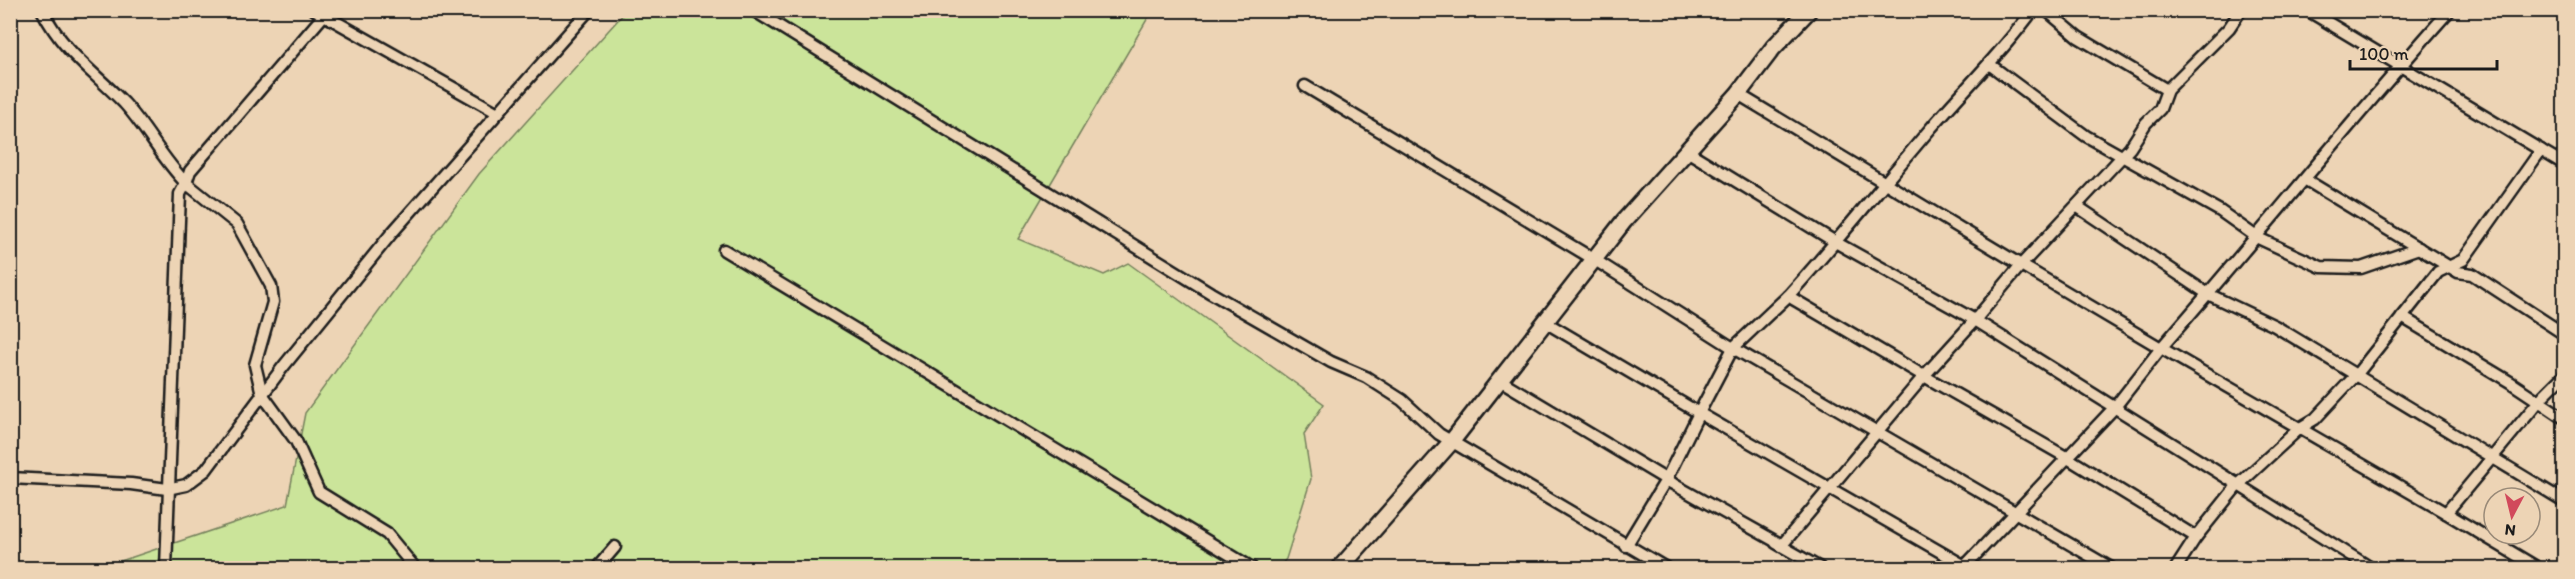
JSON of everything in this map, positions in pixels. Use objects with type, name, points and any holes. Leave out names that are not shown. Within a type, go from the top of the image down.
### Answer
[{"type":"street","points":[[42,10],[54,35],[124,103],[171,168],[237,224],[271,286],[273,302],[255,364],[262,394],[296,441],[319,492],[387,534],[416,568]]},
{"type":"street","points":[[10,478],[131,484],[167,489],[186,485],[206,470],[262,394],[391,234],[589,10]]},
{"type":"street","points":[[753,10],[1211,293],[1331,362],[1366,377],[1402,400],[1439,434],[1666,568]]},
{"type":"street","points":[[1340,568],[1452,441],[1498,379],[1624,221],[1738,94],[1773,48],[1809,10]]},
{"type":"street","points":[[1626,546],[1666,480],[1733,348],[1788,296],[1837,243],[1885,181],[2010,42],[2033,10]]},
{"type":"street","points":[[2046,10],[2078,37],[2167,90]]},
{"type":"street","points":[[1666,480],[1782,545],[1828,488],[1924,376],[1976,320],[2021,265],[2078,207],[2122,156],[2160,109],[2167,90],[2229,28],[2241,10]]},
{"type":"street","points":[[2307,10],[2565,164]]},
{"type":"street","points":[[1545,322],[1966,568],[2014,513],[2115,407],[2399,67],[2450,10]]},
{"type":"street","points":[[166,568],[167,489],[180,194],[197,163],[320,13],[498,113]]},
{"type":"street","points":[[1989,64],[2086,136],[2220,211],[2258,238],[2321,267],[2361,268],[2419,248]]},
{"type":"street","points":[[1305,86],[1595,260],[1733,348],[2110,568]]},
{"type":"street","points":[[1738,94],[2021,265],[2538,568]]},
{"type":"street","points":[[2176,568],[2196,537],[2236,486],[2300,428],[2315,418],[2357,374],[2438,272],[2463,260],[2541,150]]},
{"type":"street","points":[[1687,151],[1837,243],[1976,320],[2236,486],[2371,568]]},
{"type":"street","points":[[2306,180],[2449,266],[2480,279],[2565,334]]},
{"type":"street","points":[[2078,207],[2208,294],[2275,326],[2565,501]]},
{"type":"street","points":[[724,250],[1252,568]]},
{"type":"street","points":[[1788,296],[2066,457],[2196,537]]},
{"type":"street","points":[[2402,317],[2510,381],[2565,418]]},
{"type":"street","points":[[2446,513],[2538,402],[2565,375]]},
{"type":"street","points":[[1498,379],[1666,480],[1820,568]]},
{"type":"street","points":[[597,568],[615,547]]},
{"type":"green space","points":[[626,11],[1152,11],[1018,239],[1104,275],[1128,263],[1324,404],[1304,434],[1311,479],[1286,559],[1279,568],[100,568],[287,505],[305,413],[479,174]]}]
